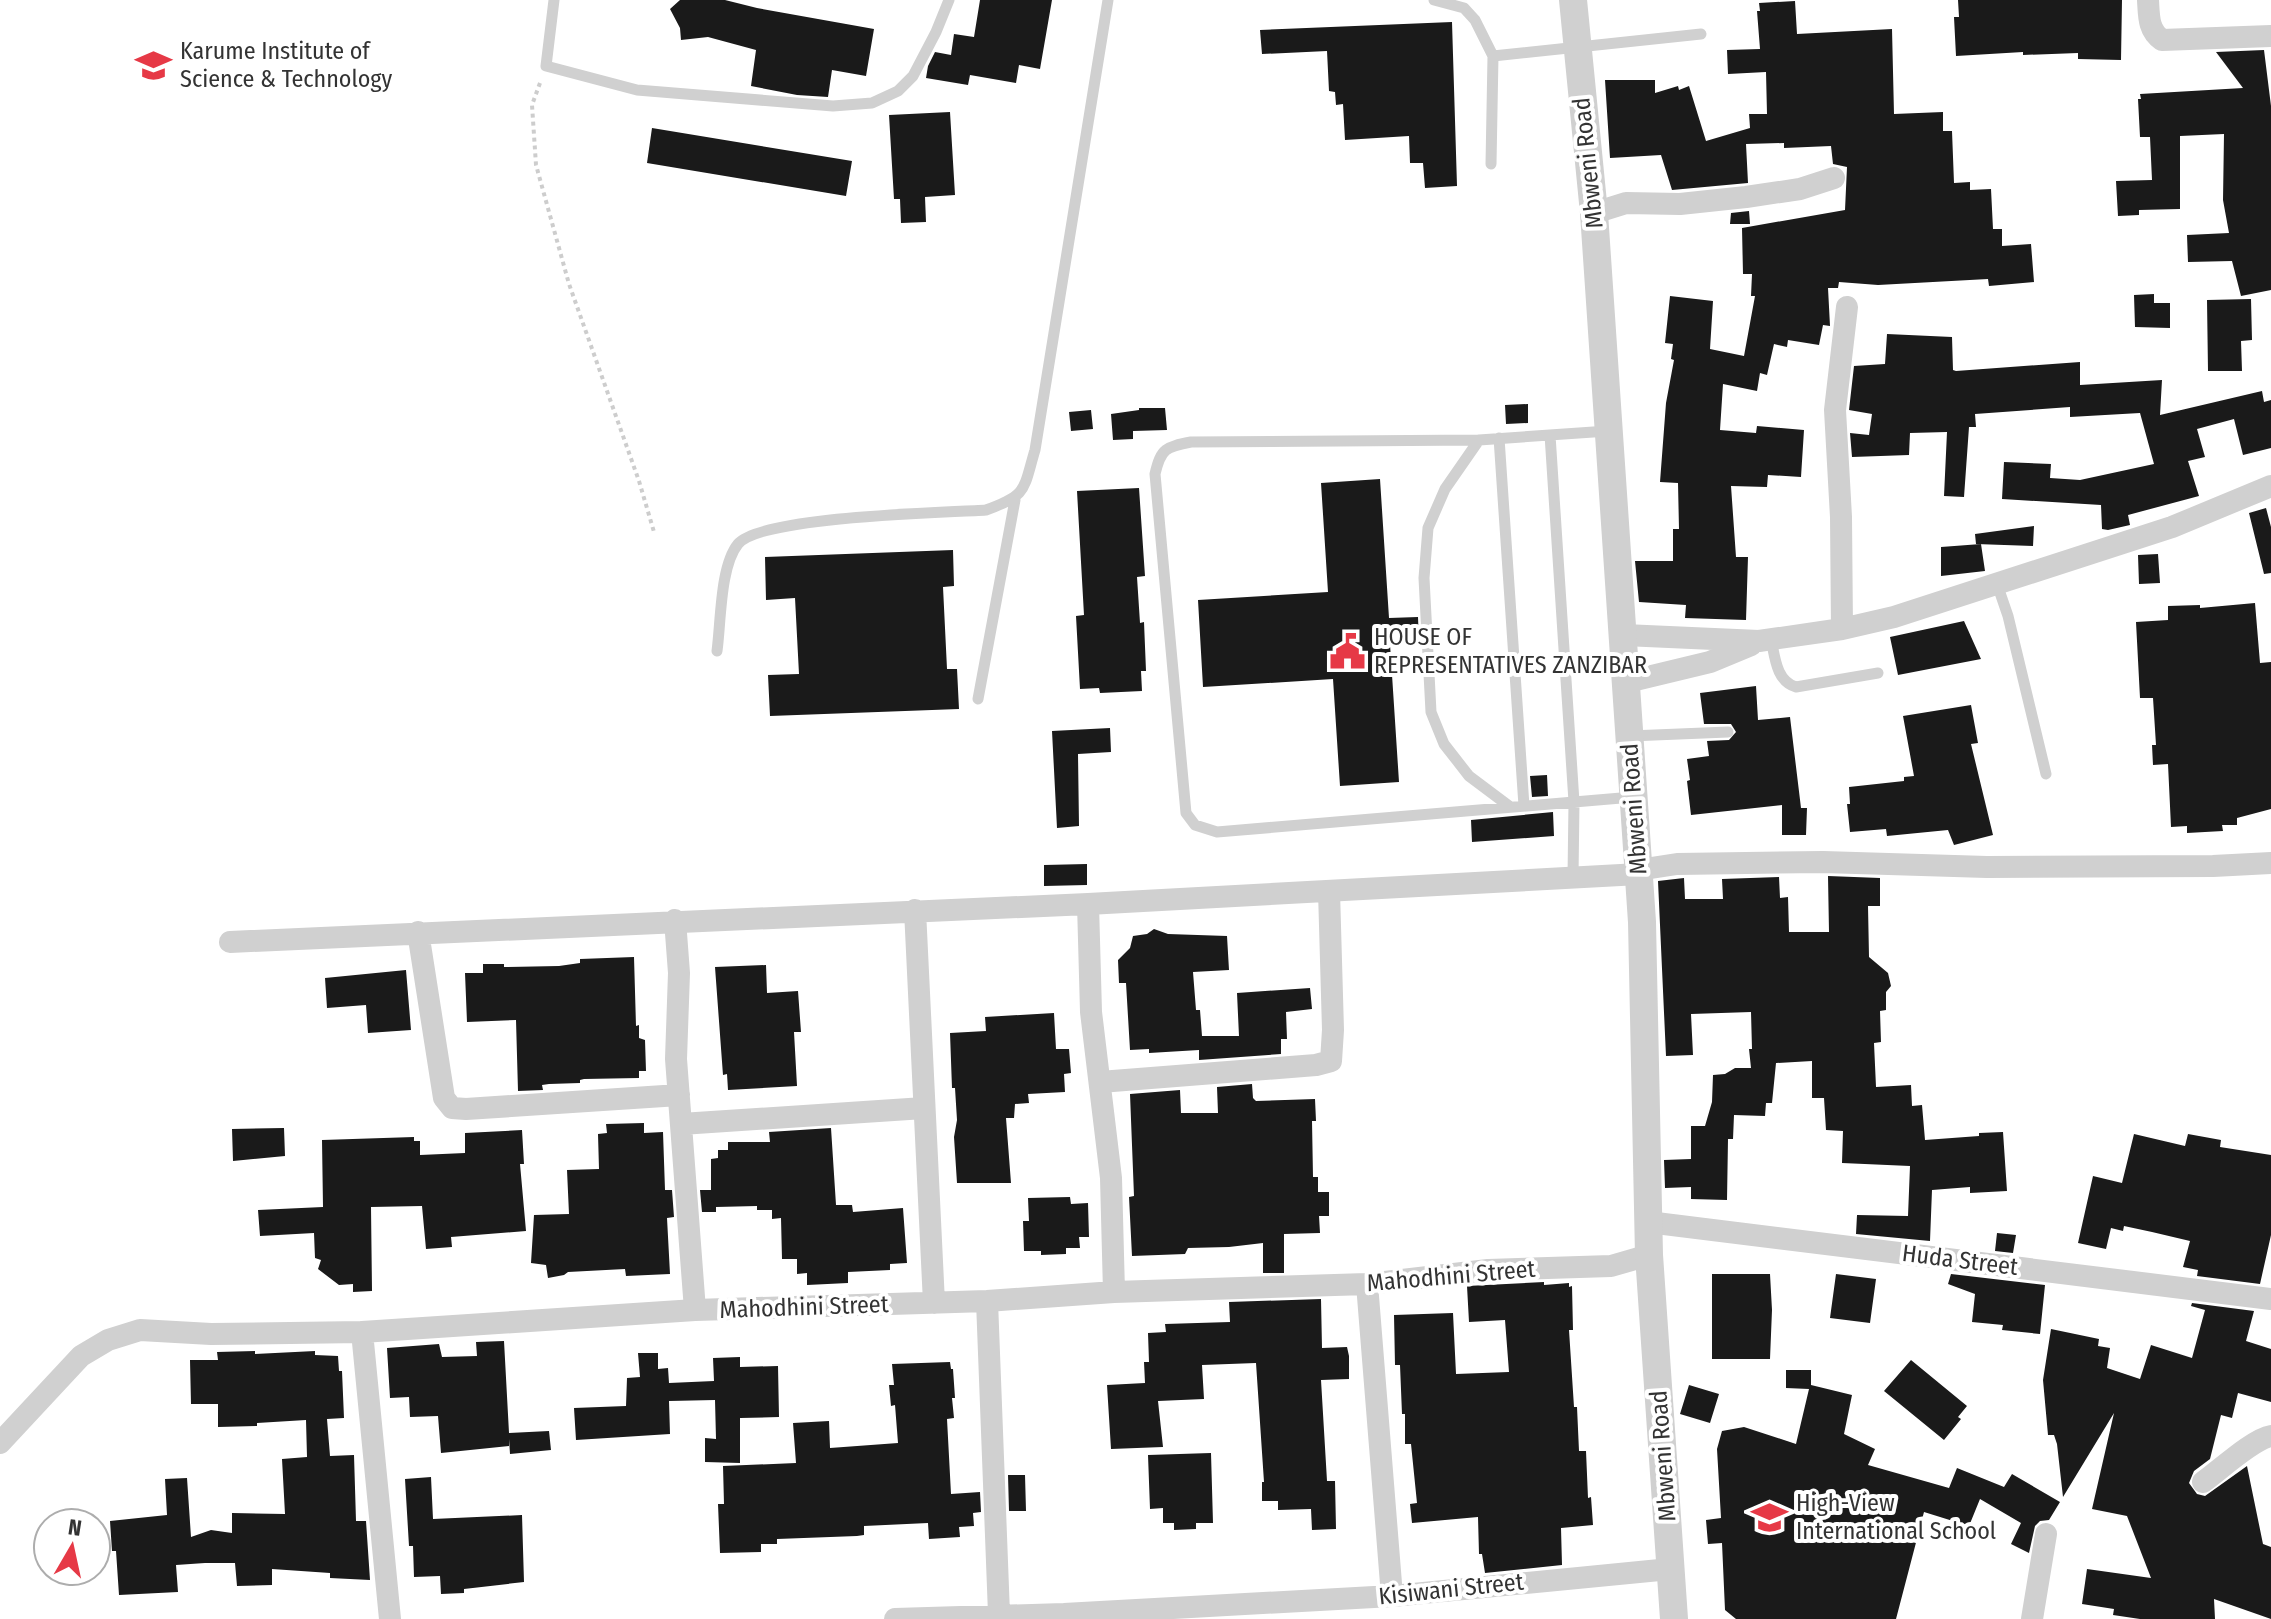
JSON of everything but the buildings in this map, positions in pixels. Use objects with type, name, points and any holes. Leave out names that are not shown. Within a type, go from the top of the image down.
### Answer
[{"type":"street","name":"Mbweni Road","points":[[1573,0],[1594,213],[1627,682],[1638,872],[1649,1255],[1674,1619]]},
{"type":"street","points":[[2148,0],[2150,26],[2162,40],[2271,36]]},
{"type":"street","points":[[1594,213],[1626,203],[1680,204],[1746,197],[1800,189],[1834,178]]},
{"type":"street","points":[[1842,629],[1841,517],[1835,410],[1847,307]]},
{"type":"street","points":[[1624,635],[1765,640],[1842,629],[1894,617],[2172,527],[2271,486]]},
{"type":"street","points":[[1627,682],[1710,662],[1765,640]]},
{"type":"street","points":[[230,942],[1088,904],[1573,877],[1638,872],[1677,864],[1823,862],[1987,867],[2271,863]]},
{"type":"street","points":[[1100,1082],[1316,1065],[1331,1061],[1329,891]]},
{"type":"street","points":[[1088,904],[1091,1012],[1111,1178],[1114,1292]]},
{"type":"street","points":[[915,910],[934,1303]]},
{"type":"street","points":[[675,920],[679,973],[676,1059],[695,1310]]},
{"type":"street","points":[[418,932],[444,1098],[452,1108],[679,1095]]},
{"type":"street","points":[[681,1124],[924,1108]]},
{"type":"street","name":"Huda Street","points":[[1648,1222],[2271,1299]]},
{"type":"street","name":"Mahodhini Street","points":[[0,1443],[81,1356],[108,1340],[140,1330],[211,1334],[362,1332],[695,1310],[1367,1284],[1488,1270],[1611,1266],[1649,1255]]},
{"type":"street","points":[[1367,1284],[1392,1596]]},
{"type":"street","points":[[987,1301],[999,1614]]},
{"type":"street","points":[[362,1332],[390,1619]]},
{"type":"street","points":[[2203,1482],[2256,1440],[2271,1436]]},
{"type":"street","points":[[2032,1619],[2046,1534]]},
{"type":"street","name":"Kisiwani Street","points":[[895,1619],[999,1614],[1064,1616],[1392,1596],[1670,1569]]},
{"type":"lane","points":[[554,0],[546,66],[637,90],[833,106],[872,103],[898,91],[913,76],[949,0]]},
{"type":"lane","points":[[978,699],[1015,500],[1024,485],[1035,450],[1108,0]]},
{"type":"lane","points":[[1434,0],[1464,8],[1475,20],[1493,56],[1491,164]]},
{"type":"lane","points":[[1493,56],[1701,34]]},
{"type":"lane","points":[[1609,431],[1479,440],[1191,442],[1170,446],[1160,455],[1155,474],[1186,813],[1195,825],[1217,832],[1634,797]]},
{"type":"lane","points":[[1550,435],[1574,802],[1573,877]]},
{"type":"lane","points":[[1499,438],[1524,806]]},
{"type":"lane","points":[[1479,440],[1445,489],[1428,528],[1424,578],[1431,712],[1444,744],[1469,776],[1509,806]]},
{"type":"lane","points":[[717,651],[728,561],[740,541],[761,532],[806,522],[986,510],[1015,500]]},
{"type":"lane","points":[[1997,584],[2008,616],[2046,774]]},
{"type":"lane","points":[[1765,640],[1778,671],[1789,685],[1796,687],[1878,673]]},
{"type":"lane","points":[[1630,736],[1728,732]]},
{"type":"path","points":[[546,66],[532,105],[536,165],[569,284],[634,466],[654,532]]},
{"type":"place","name":"Karume Institute of Science & Technology","points":[[154,65]]},
{"type":"place","name":"HOUSE OF REPRESENTATIVES ZANZIBAR","points":[[1348,651]]},
{"type":"place","name":"High-View International School","points":[[1770,1517]]}]
